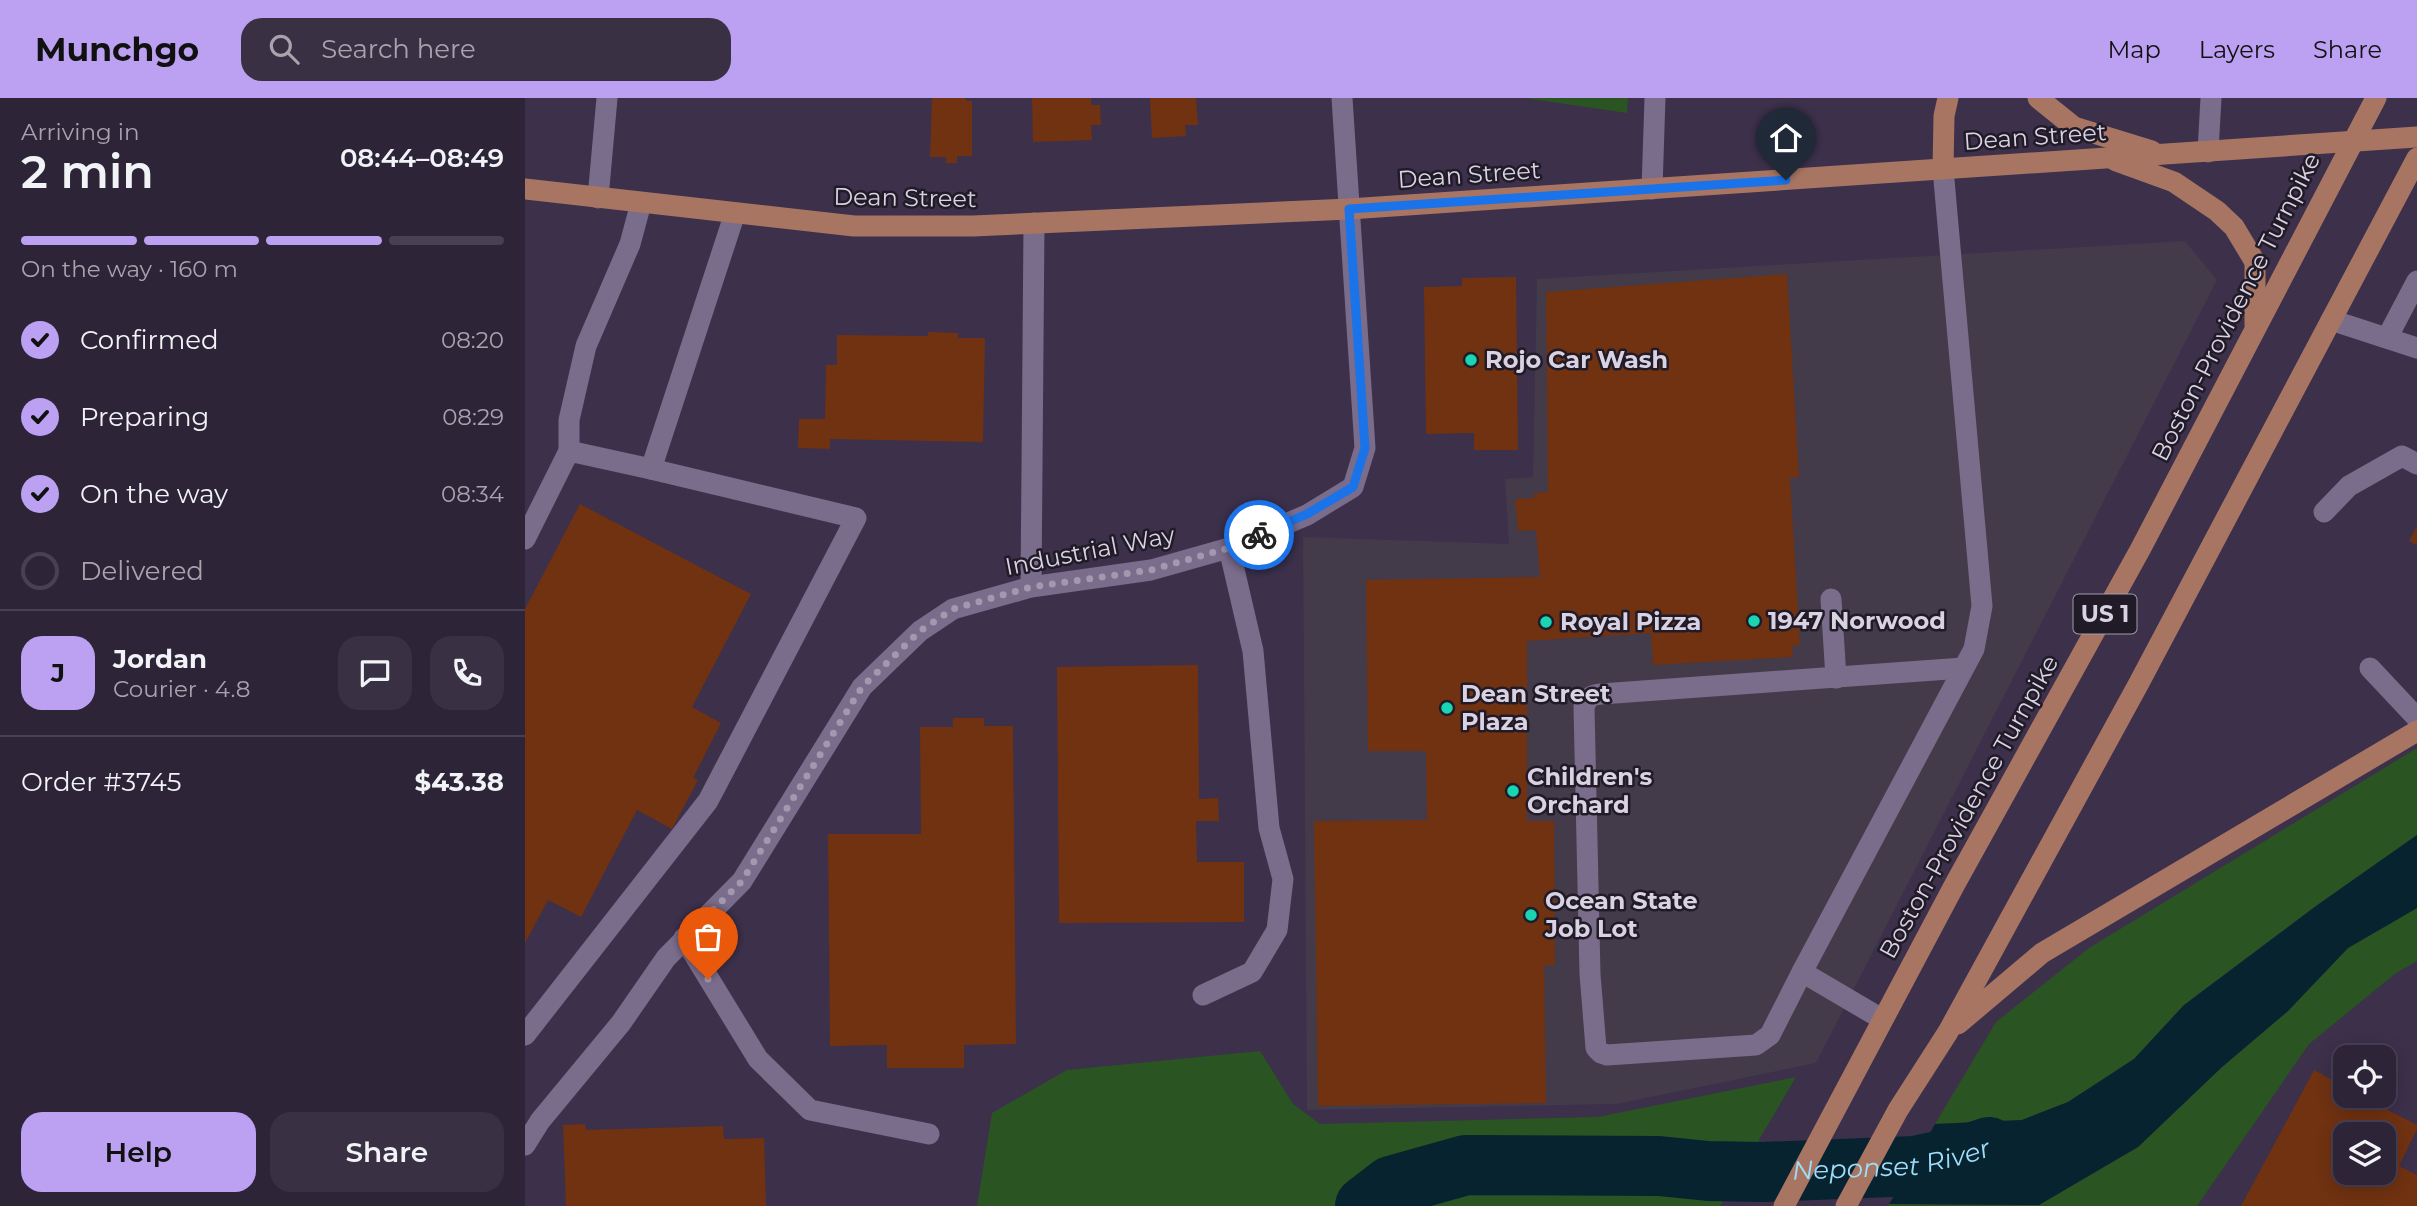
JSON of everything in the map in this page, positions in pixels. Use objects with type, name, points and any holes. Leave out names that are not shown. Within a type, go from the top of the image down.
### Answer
[{"type":"main road","points":[[1943,170],[1944,116],[1948,98]]},
{"type":"main road","points":[[2038,98],[2074,127],[2164,155]]},
{"type":"main road","name":"Boston-Providence Turnpike","points":[[1784,1206],[1882,1019],[2141,548],[2375,98]]},
{"type":"main road","name":"Dean Street","points":[[525,189],[853,226],[973,226],[1349,209],[2417,137]]},
{"type":"main road","points":[[2108,158],[2175,182],[2217,211],[2234,227],[2255,262],[2255,329]]},
{"type":"main road","name":"US 1","points":[[1846,1206],[1887,1130],[1948,1032],[2132,695],[2417,158]]},
{"type":"main road","points":[[1948,1032],[2042,953],[2417,731]]},
{"type":"street","points":[[598,198],[607,98]]},
{"type":"street","name":"Industrial Way","points":[[525,1145],[540,1121],[621,1023],[666,958],[742,881],[862,687],[920,631],[953,609],[1031,587],[1151,570],[1229,548],[1307,514],[1353,487],[1365,448],[1342,98]]},
{"type":"street","points":[[1653,189],[1655,98]]},
{"type":"street","points":[[2208,152],[2211,98]]},
{"type":"street","points":[[1943,170],[1982,606],[1973,649],[1770,1035],[1756,1045],[1607,1055],[1601,1053],[1596,1048],[1590,974],[1584,706],[1587,699],[1601,694],[1963,668]]},
{"type":"street","points":[[525,539],[569,451],[569,420],[586,346],[630,244],[641,203]]},
{"type":"street","points":[[651,468],[735,213]]},
{"type":"street","points":[[1031,587],[1034,223]]},
{"type":"street","points":[[2387,338],[2417,281]]},
{"type":"street","points":[[2331,320],[2417,348]]},
{"type":"street","points":[[525,1035],[708,802],[856,518],[569,451]]},
{"type":"street","points":[[2324,512],[2349,486],[2402,456],[2417,464]]},
{"type":"street","points":[[1203,995],[1252,972],[1276,930],[1283,878],[1269,828],[1253,651],[1229,548]]},
{"type":"street","points":[[1831,600],[1836,678]]},
{"type":"street","points":[[2371,668],[2417,718]]},
{"type":"street","points":[[684,939],[758,1059],[810,1110],[929,1134]]},
{"type":"street","points":[[1802,972],[1882,1019]]},
{"type":"shaded area","name":"Dean Street Plaza","points":[[2185,241],[2217,280],[1816,1063],[1617,1104],[1307,1110],[1303,537],[1509,544],[1505,479],[1533,477],[1537,279]]},
{"type":"green space","points":[[1525,98],[1628,98],[1627,113]]},
{"type":"green space","points":[[2417,748],[2417,835],[2316,906],[2184,1005],[2134,1059],[2068,1102],[2022,1120],[1935,1124],[1996,1022],[2089,948]]},
{"type":"green space","points":[[2417,908],[2417,961],[2396,973],[2309,1044],[2197,1206],[1888,1206],[2039,1205],[2138,1147],[2222,1067],[2288,1011],[2348,948]]},
{"type":"green space","points":[[1260,1051],[1293,1104],[1320,1124],[1598,1117],[1796,1077],[1720,1206],[977,1206],[992,1113],[1067,1070]]},
{"type":"water","points":[[2417,835],[2417,908],[2348,948],[2288,1011],[2222,1067],[2138,1147],[2039,1205],[1889,1204],[1935,1124],[2022,1120],[2068,1102],[2134,1059],[2184,1005],[2316,906]]},
{"type":"pier","points":[[1937,1120],[1888,1206],[1886,1206],[1932,1122]]},
{"type":"building","points":[[932,98],[966,98],[966,101],[972,101],[972,156],[957,156],[957,163],[946,163],[946,157],[930,157]]},
{"type":"building","points":[[1032,98],[1091,98],[1091,105],[1100,105],[1101,125],[1091,125],[1092,140],[1033,142]]},
{"type":"building","points":[[1150,98],[1196,98],[1198,125],[1185,125],[1186,136],[1152,138]]},
{"type":"building","name":"Dean Street Plaza","points":[[1787,274],[1799,477],[1790,478],[1800,645],[1792,646],[1793,657],[1653,665],[1651,633],[1527,641],[1527,821],[1554,821],[1555,965],[1544,965],[1546,1103],[1318,1106],[1314,821],[1427,820],[1426,751],[1368,751],[1366,580],[1540,577],[1536,530],[1518,531],[1515,499],[1534,498],[1534,493],[1548,492],[1546,292]]},
{"type":"building","name":"Rojo Car Wash","points":[[1516,277],[1518,450],[1474,450],[1474,433],[1426,434],[1424,287],[1462,286],[1462,278]]},
{"type":"building","points":[[928,332],[958,333],[958,338],[985,338],[983,442],[830,439],[830,449],[798,448],[799,419],[825,419],[826,365],[837,365],[837,335],[928,336]]},
{"type":"building","points":[[580,504],[751,594],[692,707],[721,723],[693,778],[698,780],[672,829],[637,810],[581,917],[548,900],[525,943],[525,609]]},
{"type":"building","points":[[2417,526],[2417,545],[2409,541]]},
{"type":"building","points":[[1198,665],[1199,799],[1218,798],[1219,821],[1196,821],[1197,862],[1244,862],[1244,922],[1059,923],[1057,667]]},
{"type":"building","points":[[953,718],[984,718],[984,726],[1013,726],[1016,1044],[964,1045],[964,1068],[887,1068],[887,1045],[830,1046],[828,834],[921,834],[920,727],[953,727]]},
{"type":"building","points":[[2314,1070],[2333,1080],[2333,1108],[2384,1108],[2417,1125],[2399,1166],[2417,1175],[2417,1206],[2241,1206]]},
{"type":"building","points":[[585,1124],[586,1130],[723,1126],[724,1139],[764,1138],[766,1206],[566,1206],[563,1125]]},
{"type":"waterway","name":"Neponset River","points":[[1365,1206],[1391,1186],[1466,1165],[1659,1166],[1708,1171],[1763,1172],[1915,1166],[1989,1147]]},
{"type":"way so far","points":[[708,979],[684,939],[742,881],[862,687],[920,631],[953,609],[1031,587],[1151,570],[1229,548],[1259,535]]},
{"type":"place","name":"Rojo Car Wash","points":[[1471,360]]},
{"type":"place","name":"1947 Norwood","points":[[1754,621]]},
{"type":"place","name":"Royal Pizza","points":[[1546,622]]},
{"type":"place","name":"Dean Street Plaza","points":[[1447,708]]},
{"type":"place","name":"Children's Orchard","points":[[1513,791]]},
{"type":"place","name":"Ocean State Job Lot","points":[[1531,915]]},
{"type":"route","points":[[1259,535],[1307,514],[1353,487],[1365,448],[1349,209],[1786,180]]}]
